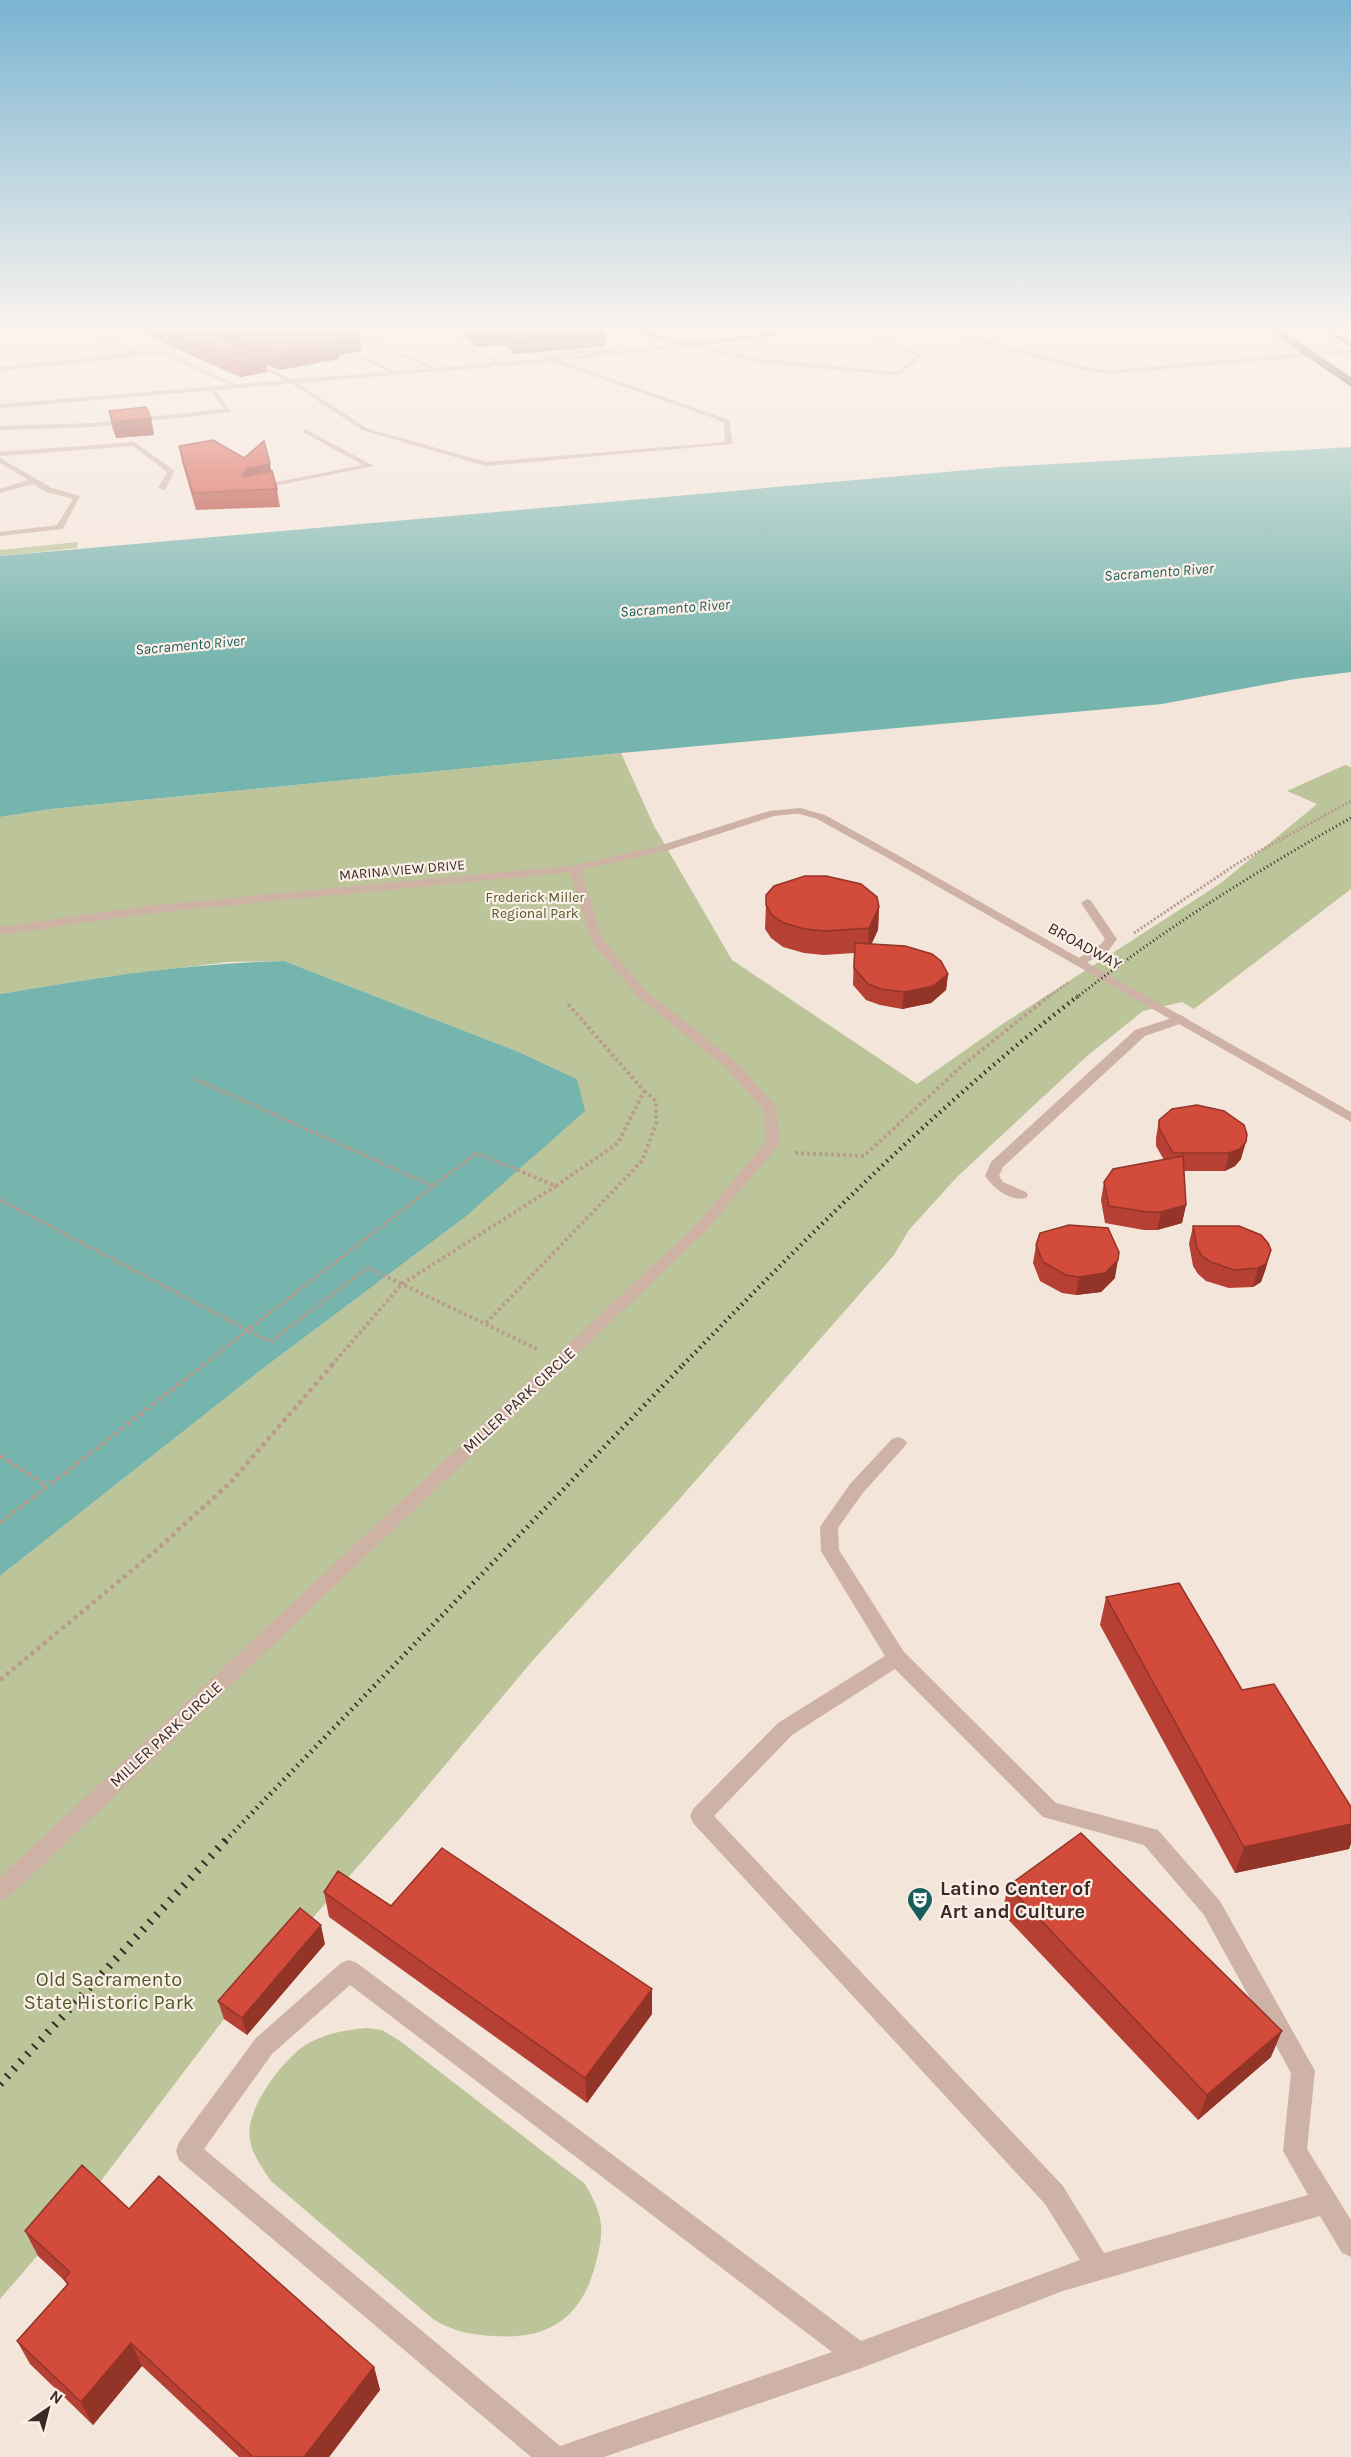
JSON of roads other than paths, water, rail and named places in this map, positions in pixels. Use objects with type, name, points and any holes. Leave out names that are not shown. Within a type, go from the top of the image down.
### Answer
[{"type":"street","points":[[250,490],[370,466],[321,439]]},
{"type":"street","points":[[398,439],[486,464],[729,444],[729,439]]},
{"type":"street","points":[[0,454],[134,444],[171,471],[162,488]]},
{"type":"street","points":[[0,460],[49,490],[77,498],[60,527],[0,534]]},
{"type":"street","points":[[0,491],[34,481]]},
{"type":"street","name":"MARINA VIEW DRIVE","points":[[0,932],[146,910],[574,868],[665,848],[773,813],[800,811]]},
{"type":"street","name":"BROADWAY","points":[[800,811],[821,817],[1086,965],[1351,1118]]},
{"type":"street","name":"MILLER PARK CIRCLE","points":[[0,1890],[701,1228],[773,1143],[771,1109],[730,1064],[641,993],[596,939],[574,868]]},
{"type":"street","points":[[1086,965],[1111,939],[1087,903]]},
{"type":"street","points":[[1021,1195],[994,1181],[992,1176],[996,1165],[1140,1033],[1180,1019]]},
{"type":"street","points":[[898,1443],[856,1489],[829,1527],[830,1551],[897,1658],[1050,1811],[1150,1838],[1212,1908],[1303,2071],[1295,2151],[1351,2244]]},
{"type":"street","points":[[897,1658],[785,1729],[700,1816],[1054,2195],[1099,2268]]},
{"type":"street","points":[[552,2457],[188,2151],[264,2046],[349,1971],[859,2356]]},
{"type":"street","points":[[565,2457],[859,2356],[1063,2278],[1326,2202]]},
{"type":"water","name":"Sacramento River","points":[[1351,447],[1351,672],[1295,679],[1162,704],[621,753],[51,809],[0,817],[0,556],[1002,467]]},
{"type":"water","points":[[284,961],[519,1052],[577,1079],[585,1111],[464,1218],[261,1370],[0,1576],[0,994],[177,968]]},
{"type":"railway","points":[[1076,998],[1142,949],[1210,903],[1279,859],[1351,818]]},
{"type":"railway","points":[[683,1365],[825,1221],[923,1128],[1025,1038],[1078,996]]},
{"type":"railway","points":[[225,1841],[684,1364]]},
{"type":"railway","points":[[0,2084],[226,1840]]},
{"type":"place","name":"Latino Center of Art and Culture","points":[[920,1923]]},
{"type":"park label","name":"Frederick Miller Regional Park","points":[[535,906]]},
{"type":"park label","name":"Old Sacramento State Historic Park","points":[[109,1990]]}]
